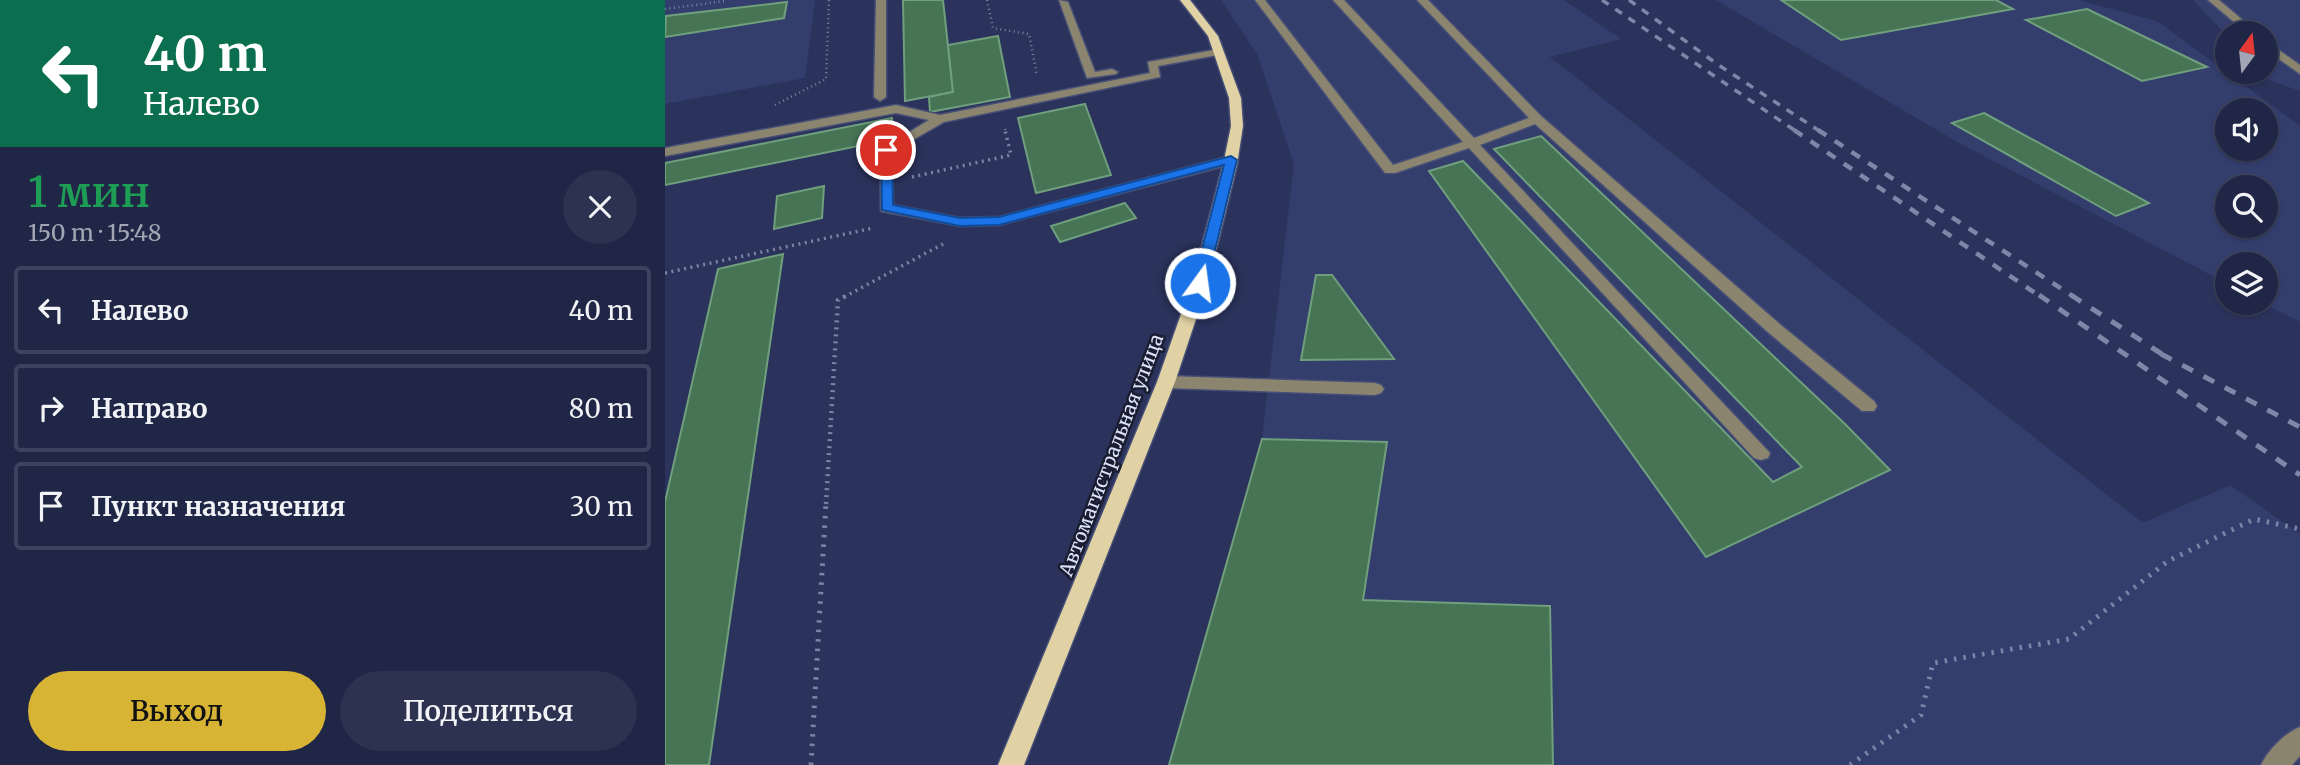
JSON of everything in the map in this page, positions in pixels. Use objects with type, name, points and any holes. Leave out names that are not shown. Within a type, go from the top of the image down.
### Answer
[{"type":"main road","name":"Автомагистральная улица","points":[[1011,765],[1165,382],[1200,283],[1231,160],[1237,126],[1235,98],[1213,36],[1185,0]]},
{"type":"lane","points":[[880,96],[881,0]]},
{"type":"lane","points":[[1260,0],[1389,170],[1473,143],[1537,118]]},
{"type":"lane","points":[[1338,0],[1761,453]]},
{"type":"lane","points":[[1422,0],[1537,118],[1776,330],[1868,406]]},
{"type":"lane","points":[[2213,0],[2238,21]]},
{"type":"lane","points":[[1063,2],[1091,76],[1219,52]]},
{"type":"lane","points":[[2279,54],[2300,71]]},
{"type":"lane","points":[[1153,64],[1156,75],[940,120],[886,150],[886,208],[960,222],[999,221],[1231,160]]},
{"type":"lane","points":[[665,152],[895,109],[940,120]]},
{"type":"lane","points":[[1165,382],[1375,389]]},
{"type":"lane","points":[[2274,765],[2300,739]]},
{"type":"path","points":[[770,108],[826,79],[829,0]]},
{"type":"path","points":[[987,0],[993,28],[1029,34],[1042,99]]},
{"type":"path","points":[[665,9],[725,1]]},
{"type":"path","points":[[887,183],[1011,155],[1000,108]]},
{"type":"path","points":[[811,765],[838,300],[947,242]]},
{"type":"path","points":[[1850,765],[1921,715],[1933,663],[2069,639],[2168,561],[2254,519],[2300,529]]},
{"type":"shaded area","points":[[665,0],[815,0],[805,78],[665,104]]},
{"type":"shaded area","points":[[1221,0],[1564,0],[1621,39],[1550,57],[2143,523],[2230,485],[2300,534],[2300,765],[1553,765],[1550,606],[1363,600],[1387,442],[1262,439],[1294,164],[1258,56]]},
{"type":"shaded area","points":[[1716,0],[2078,0],[2157,21],[2215,64],[2215,84],[2243,84],[2262,98],[2215,98],[2215,161],[2278,161],[2278,110],[2300,126],[2300,322],[2278,311],[2278,252],[2215,252],[2215,277],[1959,143]]},
{"type":"shaded area","points":[[2193,0],[2300,0],[2300,91],[2279,83],[2279,21],[2215,21],[2215,23]]},
{"type":"building","points":[[903,0],[943,0],[953,92],[905,101]]},
{"type":"building","points":[[1781,0],[1996,0],[2013,9],[1841,40]]},
{"type":"building","points":[[787,2],[784,18],[665,37],[666,16]]},
{"type":"building","points":[[2087,9],[2207,67],[2142,81],[2026,20]]},
{"type":"building","points":[[998,36],[1010,97],[930,112],[929,97],[953,92],[948,45]]},
{"type":"building","points":[[1085,104],[1111,175],[1036,193],[1018,118]]},
{"type":"building","points":[[1984,113],[2149,203],[2116,216],[1952,123]]},
{"type":"building","points":[[892,118],[893,139],[665,185],[665,163]]},
{"type":"building","points":[[1541,136],[1845,424],[1890,470],[1706,557],[1429,171],[1463,161],[1773,482],[1802,467],[1494,149]]},
{"type":"building","points":[[824,186],[822,218],[774,229],[777,196]]},
{"type":"building","points":[[1125,203],[1136,218],[1060,242],[1051,226]]},
{"type":"building","points":[[783,254],[709,765],[665,765],[665,502],[718,269]]},
{"type":"building","points":[[1316,275],[1332,275],[1394,359],[1301,360]]},
{"type":"building","points":[[1262,439],[1387,442],[1363,600],[1550,606],[1553,765],[1169,765]]},
{"type":"railway","points":[[1602,0],[1797,132]]},
{"type":"railway","points":[[1629,0],[1717,64],[1821,132]]},
{"type":"railway","points":[[1794,130],[2041,297]]},
{"type":"railway","points":[[1818,130],[2074,297]]},
{"type":"railway","points":[[2039,295],[2300,475]]},
{"type":"railway","points":[[2071,295],[2165,356]]},
{"type":"railway","points":[[2161,354],[2165,356]]},
{"type":"railway","points":[[2165,356],[2300,427]]},
{"type":"route","points":[[886,150],[886,208],[960,222],[999,221],[1231,160],[1200,283]]}]
